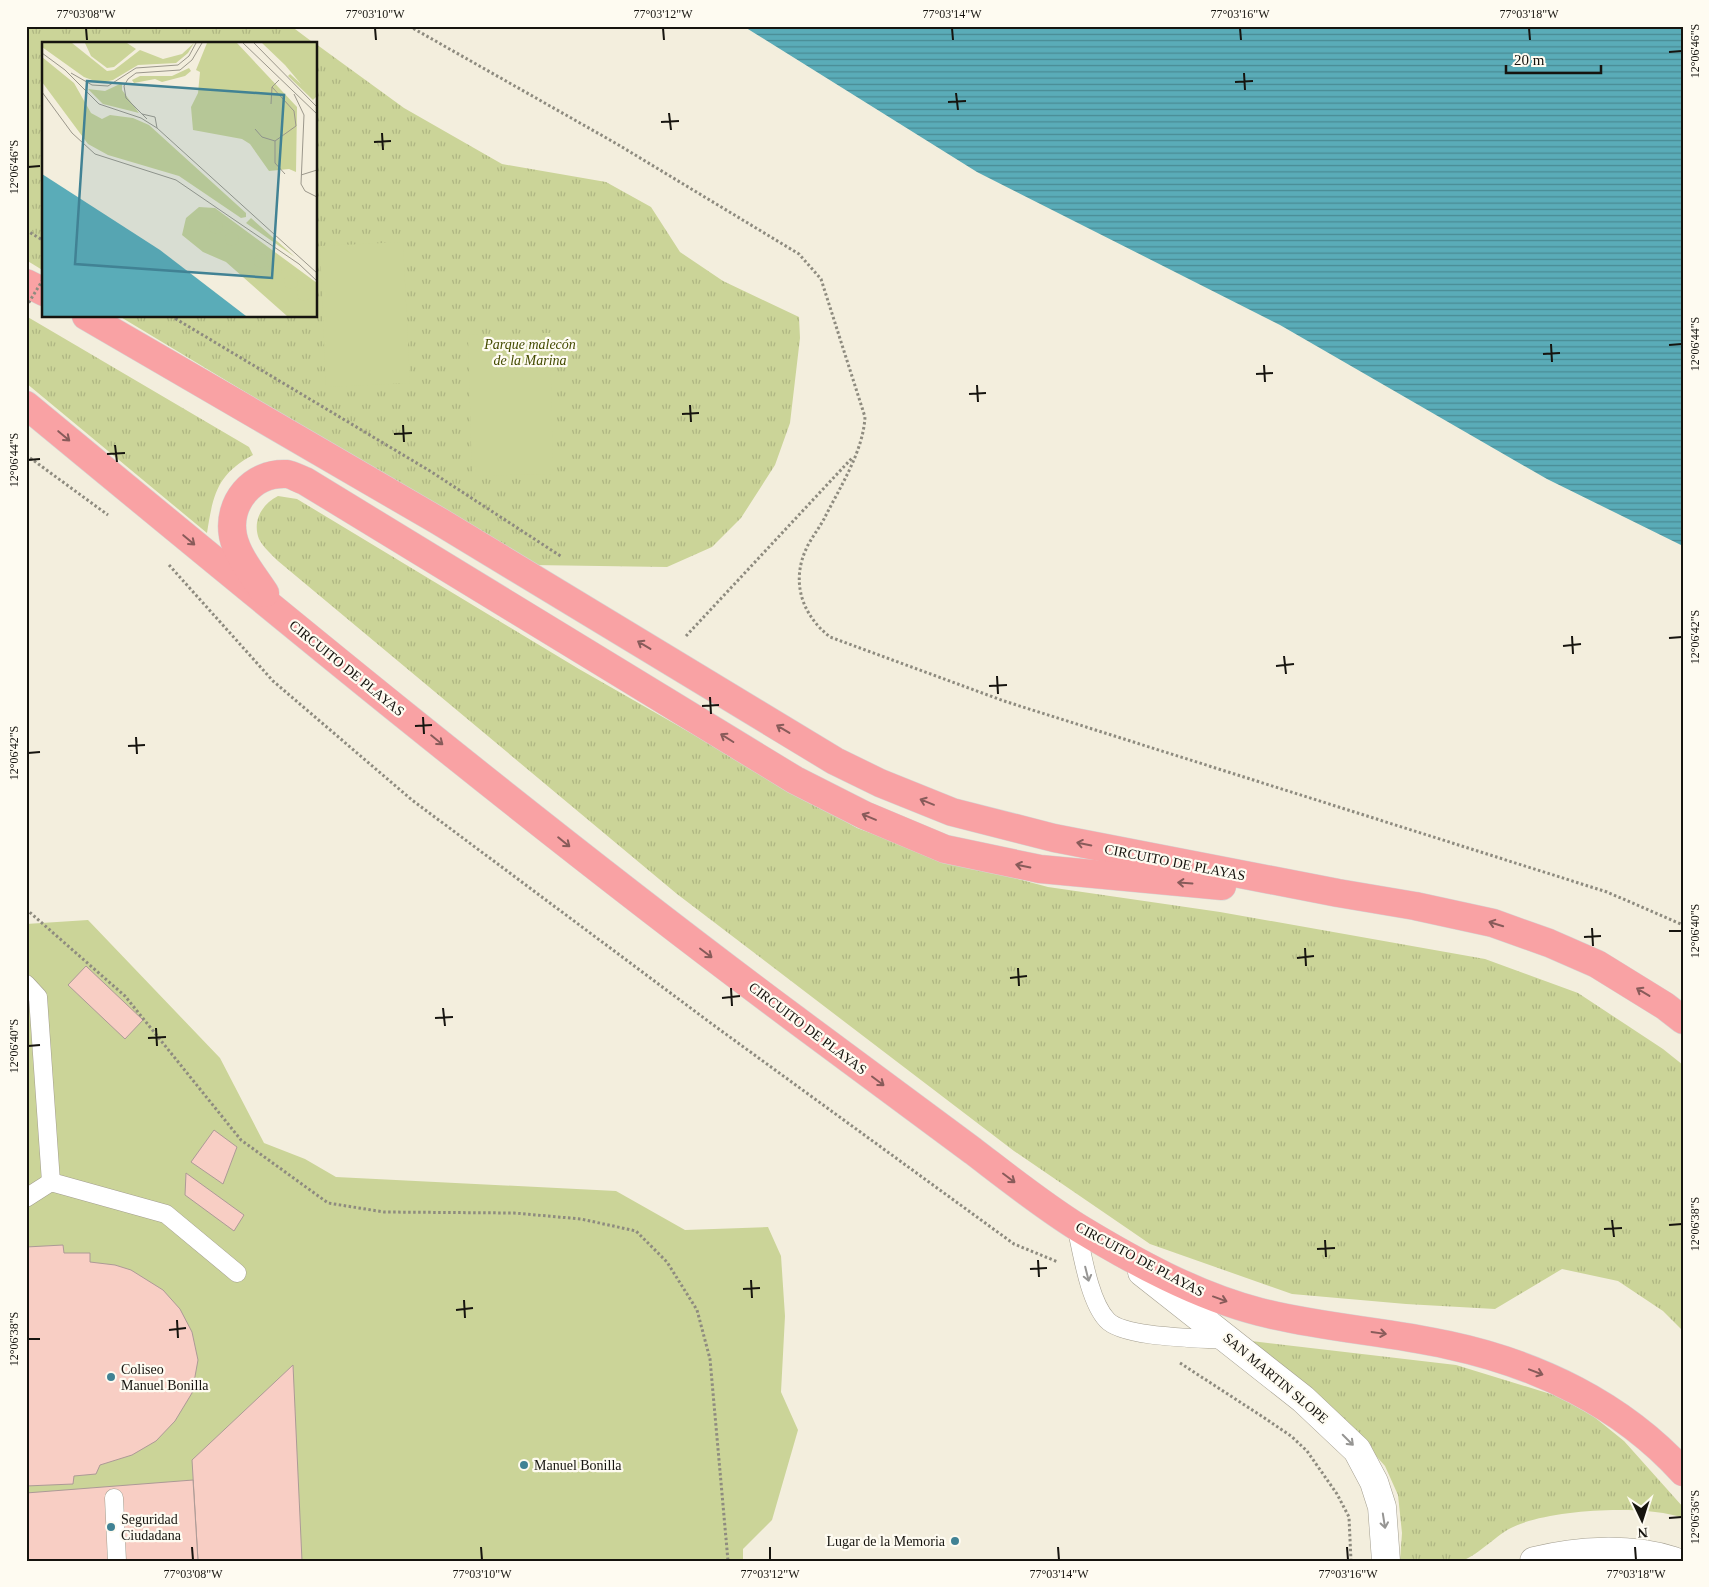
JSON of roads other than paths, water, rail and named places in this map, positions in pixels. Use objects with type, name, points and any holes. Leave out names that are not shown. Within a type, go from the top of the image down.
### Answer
[{"type":"highway","points":[[26,283],[42,291]]},
{"type":"highway","name":"CIRCUITO DE PLAYAS","points":[[89,318],[437,520],[835,761],[880,784],[952,812],[1054,838],[1415,906],[1494,923],[1549,943],[1596,964],[1665,1006],[1683,1020]]},
{"type":"highway","name":"CIRCUITO DE PLAYAS","points":[[26,405],[276,611],[667,924],[1087,1232],[1196,1290],[1255,1311],[1325,1325],[1449,1345],[1483,1354],[1557,1380],[1595,1398],[1662,1449],[1683,1472]]},
{"type":"highway","points":[[276,611],[241,554],[234,540],[231,523],[235,507],[250,486],[256,481],[273,475],[289,474],[305,481],[795,780],[864,815],[945,849],[1040,869],[1149,881],[1338,893]]},
{"type":"main road","name":"SAN MARTIN SLOPE","points":[[1087,1232],[1231,1340],[1303,1399],[1357,1450],[1374,1482],[1382,1507],[1386,1561]]},
{"type":"main road","points":[[1534,1561],[1553,1556],[1600,1552],[1648,1555],[1674,1561]]},
{"type":"lane","points":[[26,984],[38,997],[51,1182]]},
{"type":"lane","points":[[26,1198],[51,1182],[166,1214],[237,1273]]},
{"type":"lane","points":[[1087,1232],[1089,1280],[1107,1321],[1129,1330],[1150,1335],[1231,1340]]},
{"type":"lane","points":[[114,1498],[116,1561]]},
{"type":"water","points":[[743,26],[1683,26],[1683,546],[1547,479],[1280,325],[977,172]]},
{"type":"place","name":"Coliseo Manuel Bonilla","points":[[111,1377]]},
{"type":"place","name":"Manuel Bonilla","points":[[524,1465]]},
{"type":"place","name":"Seguridad Ciudadana","points":[[111,1527]]},
{"type":"place","name":"Lugar de la Memoria","points":[[955,1541]]},
{"type":"park label","name":"Parque malecón de la Marina","points":[[530,352]]}]
